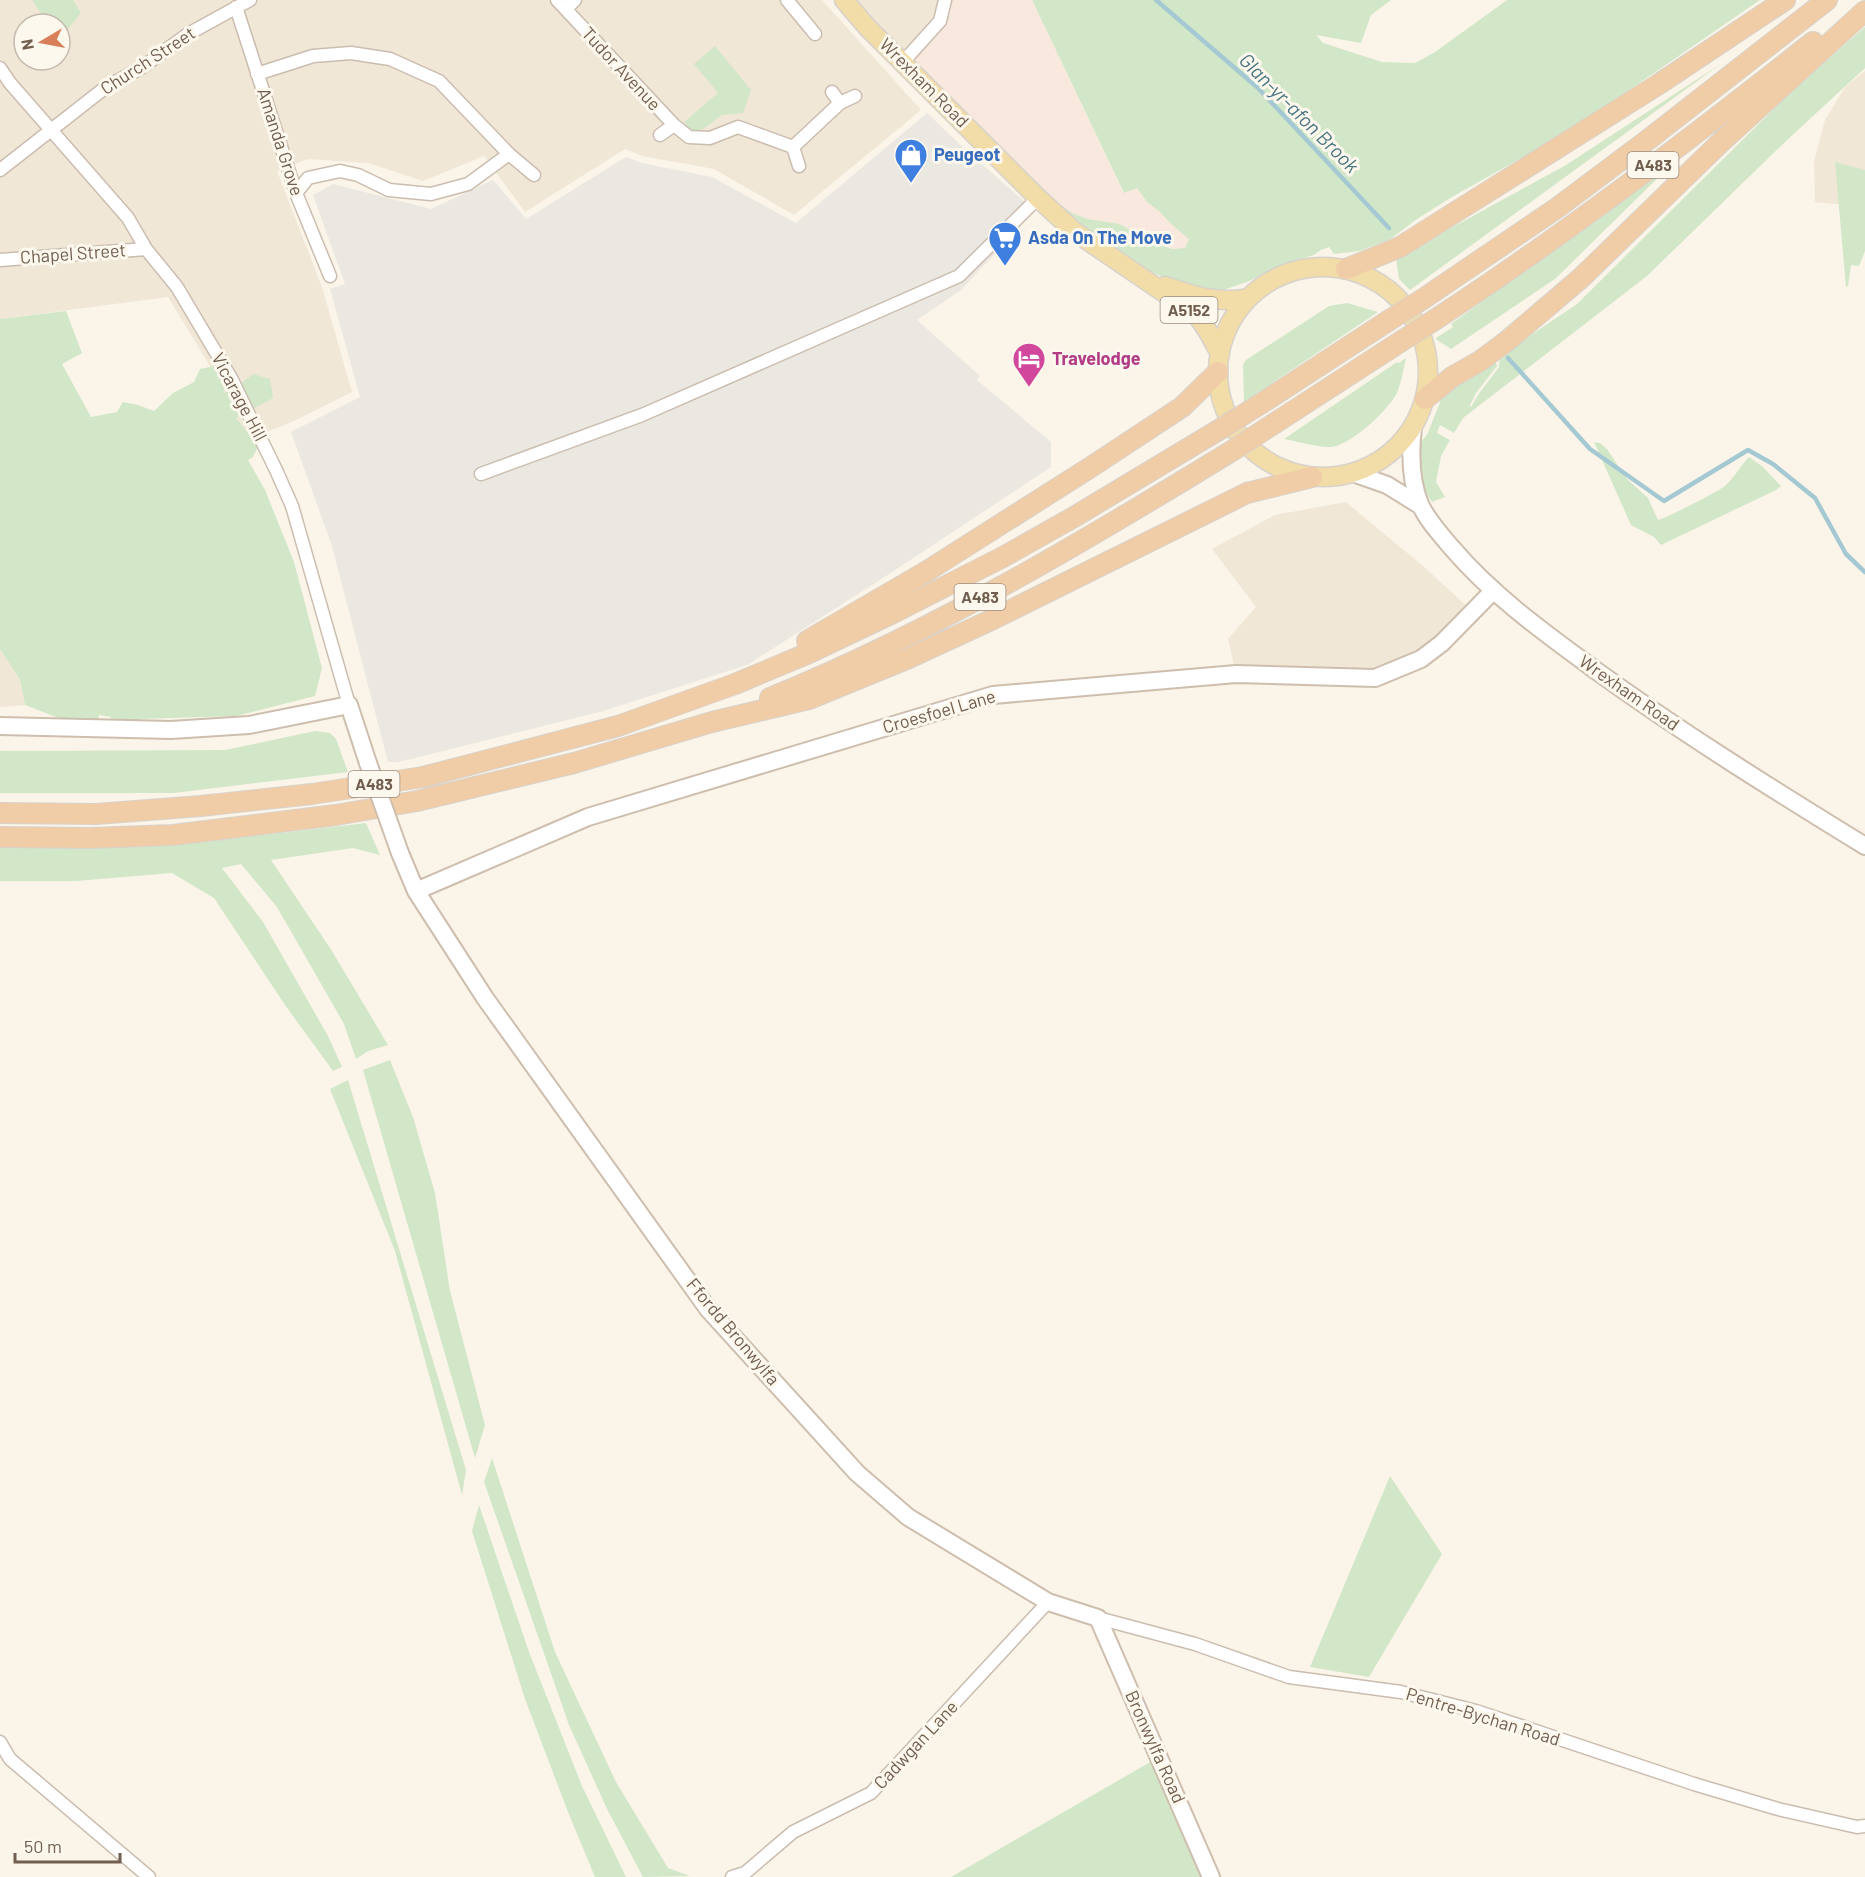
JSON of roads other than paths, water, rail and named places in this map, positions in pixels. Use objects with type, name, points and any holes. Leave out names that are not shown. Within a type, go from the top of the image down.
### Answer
[{"type":"highway","points":[[1346,269],[1400,247],[1659,84],[1785,0]]},
{"type":"highway","name":"A483","points":[[0,813],[96,814],[201,806],[312,794],[423,777],[618,726],[735,684],[809,653],[1003,557],[1153,471],[1262,403],[1557,208],[1827,0]]},
{"type":"highway","name":"A483","points":[[0,837],[90,838],[173,834],[336,816],[417,801],[574,764],[712,722],[803,685],[929,624],[1137,509],[1436,320],[1498,279],[1587,214],[1732,106],[1865,2]]},
{"type":"highway","points":[[1425,399],[1452,377],[1480,361],[1507,341],[1581,278],[1721,142],[1865,11]]},
{"type":"highway","points":[[735,684],[924,573],[1182,407],[1219,363]]},
{"type":"highway","points":[[712,722],[809,699],[989,621],[1247,494],[1312,477]]},
{"type":"main road","name":"Wrexham Road","points":[[844,0],[867,27],[1075,232],[1194,313],[1202,322],[1219,363]]},
{"type":"main road","points":[[1311,267],[1346,269],[1377,281],[1404,303],[1421,332],[1429,366],[1425,399],[1413,428],[1401,443],[1387,456],[1353,473],[1333,477],[1312,477],[1287,471],[1264,459],[1245,442],[1230,421],[1221,397],[1219,363],[1230,324],[1248,298],[1277,277],[1311,267]]},
{"type":"main road","name":"Wrexham Road","points":[[1143,278],[1199,297],[1231,301],[1248,298]]},
{"type":"main road","name":"Wrexham Road","points":[[1413,428],[1411,451],[1413,477],[1421,506],[1463,561],[1493,591],[1535,626],[1632,696],[1753,777],[1865,846]]},
{"type":"main road","name":"Wrexham Road","points":[[1353,473],[1387,485],[1421,506]]},
{"type":"main road","name":"Croesfoel Lane","points":[[416,891],[588,817],[993,695],[1236,674],[1375,678],[1421,659],[1442,643],[1493,591]]},
{"type":"main road","points":[[0,726],[171,730],[249,725],[349,705],[400,853],[416,891]]},
{"type":"main road","name":"Ffordd Bronwylfa","points":[[416,891],[485,998],[708,1309],[857,1473],[908,1517],[1048,1602],[1098,1618]]},
{"type":"main road","name":"Bronwylfa Road","points":[[1098,1618],[1211,1877]]},
{"type":"street","name":"Church Street","points":[[0,170],[106,87],[141,68],[188,34],[249,0]]},
{"type":"street","points":[[561,5],[575,0]]},
{"type":"street","points":[[787,0],[815,34]]},
{"type":"street","points":[[903,62],[940,21],[945,0]]},
{"type":"street","name":"Tudor Avenue","points":[[561,5],[674,125],[660,135]]},
{"type":"street","name":"Amanda Grove","points":[[236,7],[296,193],[330,276]]},
{"type":"street","points":[[257,74],[313,56],[351,53],[390,59],[439,81],[509,154],[534,175]]},
{"type":"street","name":"Vicarage Hill","points":[[0,68],[10,83],[128,218],[146,249],[177,287],[231,378],[292,506],[349,705]]},
{"type":"street","points":[[832,92],[840,103]]},
{"type":"street","points":[[793,147],[840,103],[855,96]]},
{"type":"street","points":[[674,125],[689,137],[710,138],[738,127],[793,147]]},
{"type":"street","points":[[793,147],[799,166]]},
{"type":"street","points":[[296,193],[308,178],[340,171],[358,175],[389,189],[431,194],[468,184],[509,154]]},
{"type":"street","points":[[481,474],[642,415],[959,276],[1038,198]]},
{"type":"street","name":"Chapel Street","points":[[0,260],[146,249]]},
{"type":"street","name":"Cadwgan Lane","points":[[732,1877],[745,1873],[793,1832],[871,1793],[1048,1602]]},
{"type":"street","name":"Pentre-Bychan Road","points":[[1098,1618],[1195,1644],[1289,1677],[1401,1692],[1476,1711],[1778,1809],[1857,1827],[1865,1826]]},
{"type":"street","points":[[0,1742],[10,1759],[149,1877]]},
{"type":"waterway","name":"Glan-yr-afon Brook","points":[[1156,0],[1258,88],[1389,228]]},
{"type":"waterway","points":[[1508,358],[1590,449],[1664,501],[1748,450],[1773,464],[1815,498],[1846,554],[1865,572]]},
{"type":"place","name":"Peugeot","points":[[911,184]]},
{"type":"place","name":"Asda On The Move","points":[[1005,267]]},
{"type":"place","name":"Travelodge","points":[[1029,388]]}]
